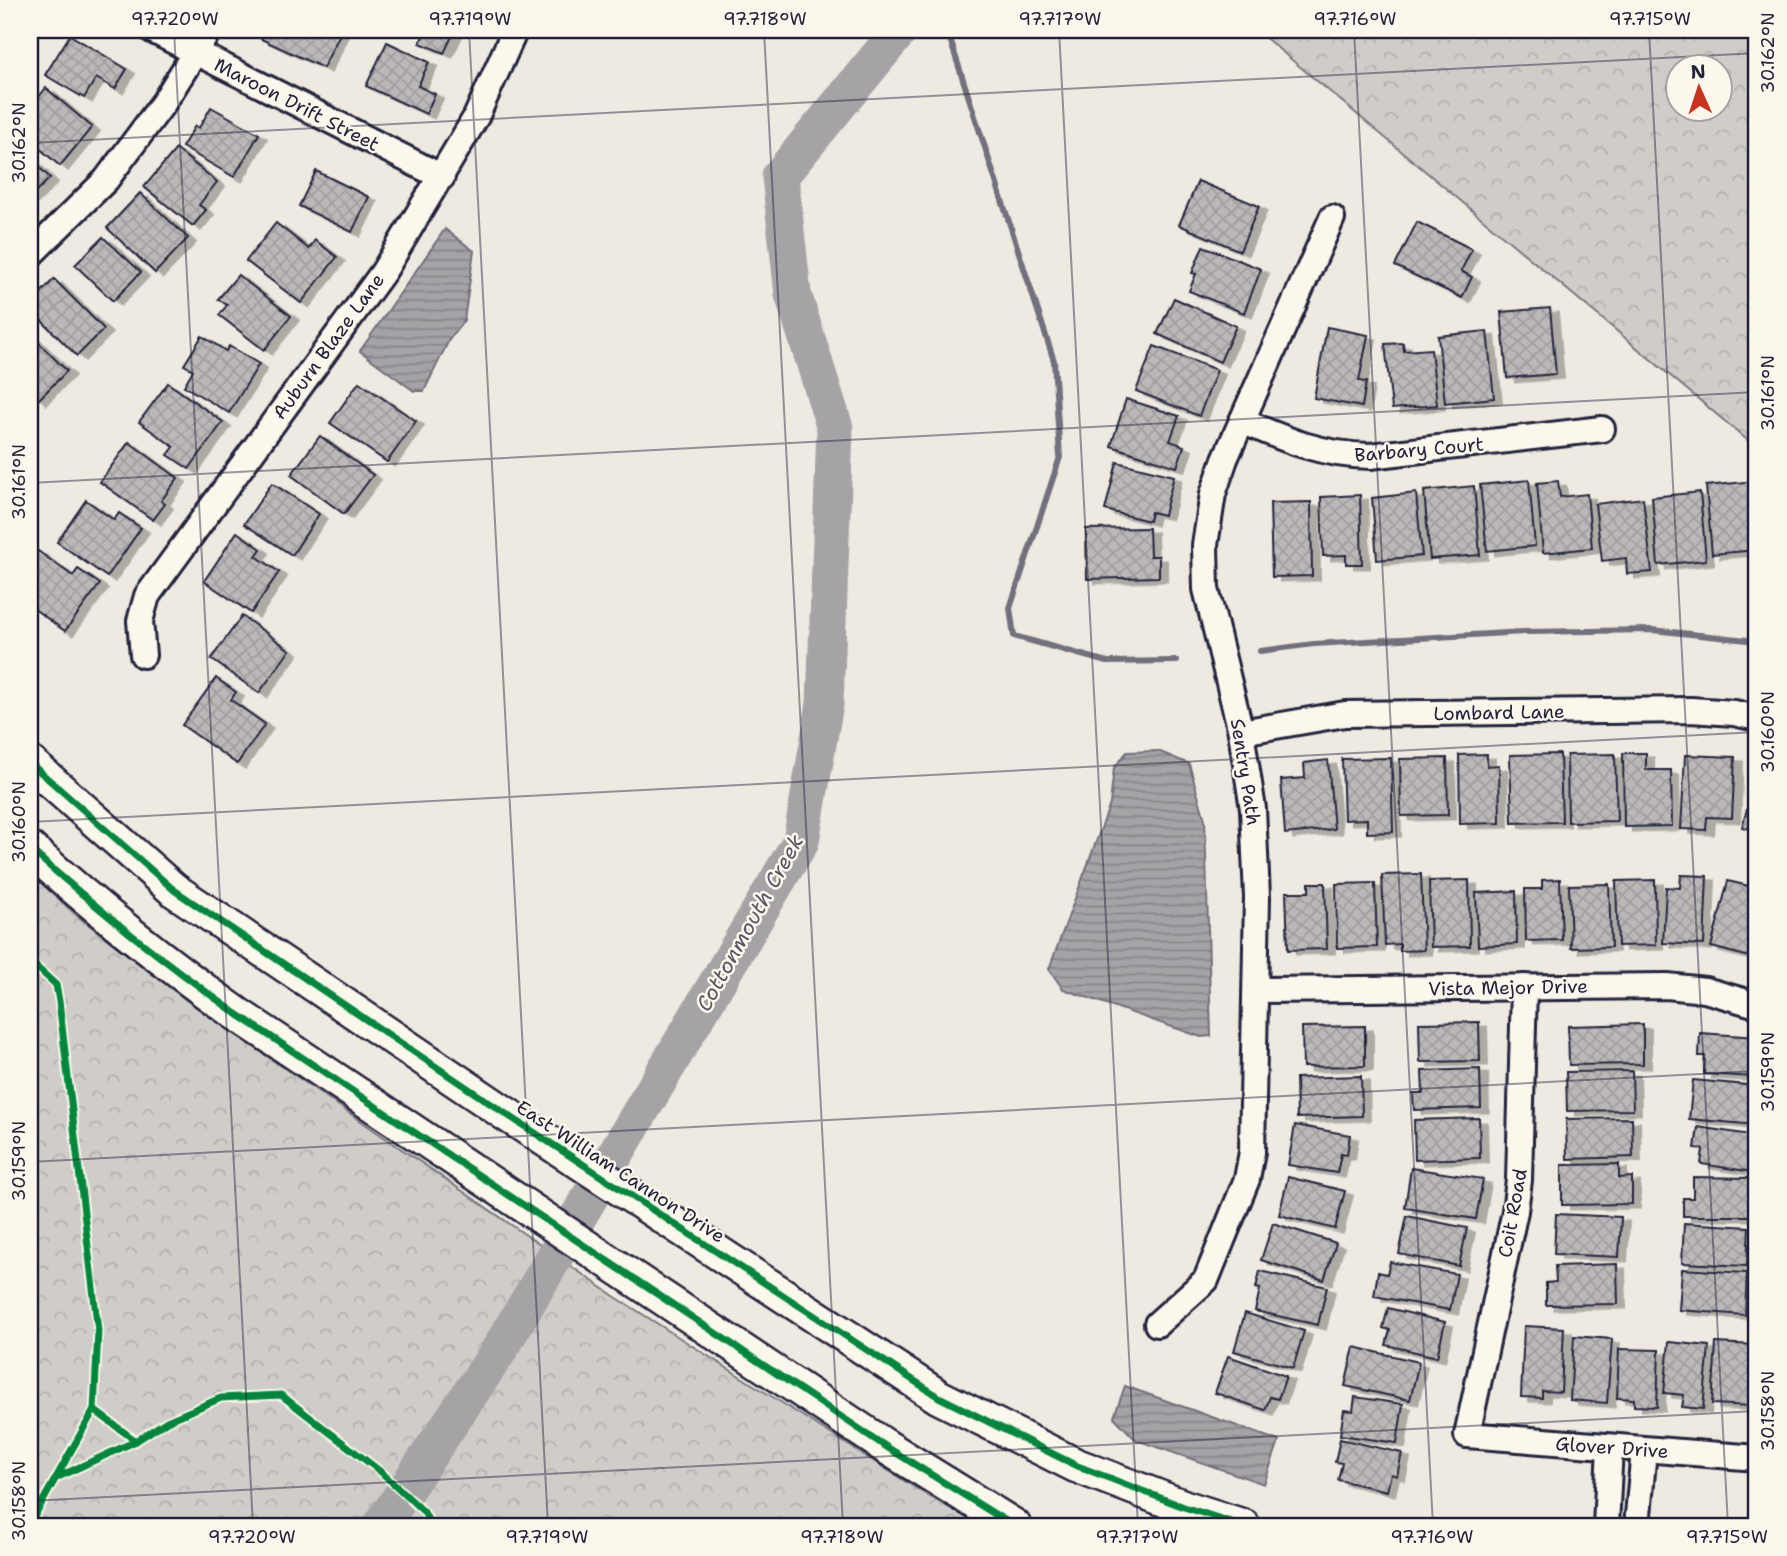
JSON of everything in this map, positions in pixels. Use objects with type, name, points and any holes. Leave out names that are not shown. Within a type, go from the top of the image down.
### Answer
[{"type":"street","name":"Maroon Drift Street","points":[[152,30],[442,177]]},
{"type":"street","points":[[30,256],[106,180],[164,102],[209,30]]},
{"type":"street","name":"Auburn Blaze Lane","points":[[143,655],[140,621],[147,596],[384,271],[476,117],[515,30]]},
{"type":"street","name":"Sentry Path","points":[[1157,1324],[1206,1280],[1247,1179],[1252,1152],[1258,897],[1255,830],[1241,732],[1206,589],[1205,545],[1213,494],[1225,459],[1332,218]]},
{"type":"street","name":"Barbary Court","points":[[1242,421],[1298,445],[1340,455],[1360,456],[1602,429]]},
{"type":"street","name":"Lombard Lane","points":[[1241,732],[1345,714],[1691,710],[1734,713],[1757,718]]},
{"type":"street","name":"East William Cannon Drive","points":[[30,763],[174,890],[681,1230],[939,1397],[1075,1465],[1184,1507],[1243,1526]]},
{"type":"street","points":[[30,849],[90,903],[163,961],[237,1014],[907,1460],[1014,1526]]},
{"type":"street","name":"Vista Mejor Drive","points":[[1256,990],[1667,986],[1705,990],[1757,1005]]},
{"type":"street","name":"Coit Road","points":[[1467,1435],[1515,1211],[1519,1180],[1524,988]]},
{"type":"street","name":"Glover Drive","points":[[1467,1435],[1757,1458]]},
{"type":"street","points":[[1606,1526],[1610,1447]]},
{"type":"street","points":[[1637,1526],[1644,1450]]},
{"type":"green space","points":[[1256,30],[1757,30],[1757,448]]},
{"type":"green space","points":[[30,872],[76,915],[189,1002],[614,1296],[925,1494],[981,1526],[30,1526]]},
{"type":"shaded area","points":[[445,229],[474,251],[464,320],[449,340],[424,391],[414,391],[360,351]]},
{"type":"shaded area","points":[[1158,751],[1189,764],[1205,820],[1211,1036],[1201,1037],[1063,989],[1049,969],[1110,804],[1114,768],[1127,752]]},
{"type":"shaded area","points":[[1125,1386],[1279,1441],[1264,1484],[1136,1440],[1114,1417]]},
{"type":"building","points":[[265,30],[342,30],[323,68],[261,39]]},
{"type":"building","points":[[416,30],[455,30],[444,53],[420,43],[424,33]]},
{"type":"building","points":[[70,35],[127,69],[115,89],[96,78],[84,98],[45,75]]},
{"type":"building","points":[[387,42],[429,62],[418,86],[435,94],[426,114],[366,86]]},
{"type":"building","points":[[46,88],[92,127],[60,166],[30,140],[30,108]]},
{"type":"building","points":[[211,107],[259,134],[234,177],[182,147],[195,126],[199,128]]},
{"type":"building","points":[[176,149],[217,182],[199,205],[206,210],[193,226],[144,187]]},
{"type":"building","points":[[30,158],[50,178],[30,198]]},
{"type":"building","points":[[316,171],[369,197],[352,232],[299,206]]},
{"type":"building","points":[[1198,181],[1259,206],[1240,251],[1179,225]]},
{"type":"building","points":[[140,193],[188,238],[155,273],[107,228]]},
{"type":"building","points":[[1417,222],[1472,249],[1461,271],[1472,277],[1462,298],[1395,266]]},
{"type":"building","points":[[276,223],[309,249],[315,240],[337,257],[301,303],[246,261]]},
{"type":"building","points":[[103,237],[141,272],[113,301],[75,265]]},
{"type":"building","points":[[1203,246],[1261,269],[1244,313],[1189,291],[1196,274],[1192,273]]},
{"type":"building","points":[[238,275],[291,316],[264,350],[219,315],[227,305],[218,299]]},
{"type":"building","points":[[54,279],[104,329],[77,356],[30,309],[30,304]]},
{"type":"building","points":[[1174,298],[1236,326],[1220,362],[1157,334]]},
{"type":"building","points":[[1550,308],[1556,374],[1507,378],[1501,312]]},
{"type":"building","points":[[1327,327],[1368,335],[1359,381],[1366,382],[1362,407],[1314,398]]},
{"type":"building","points":[[1487,331],[1494,398],[1445,403],[1438,336]]},
{"type":"building","points":[[30,334],[67,371],[38,400],[30,391]]},
{"type":"building","points":[[202,336],[226,351],[229,346],[259,364],[229,413],[184,386],[193,370],[184,365]]},
{"type":"building","points":[[1403,343],[1404,351],[1431,349],[1437,405],[1392,409],[1385,344]]},
{"type":"building","points":[[1154,346],[1217,370],[1199,416],[1136,391]]},
{"type":"building","points":[[359,382],[416,421],[387,462],[330,423]]},
{"type":"building","points":[[168,383],[223,422],[189,469],[168,455],[174,447],[139,422]]},
{"type":"building","points":[[1126,399],[1179,416],[1170,441],[1184,446],[1177,467],[1111,446]]},
{"type":"building","points":[[320,436],[373,475],[344,514],[291,475]]},
{"type":"building","points":[[129,442],[178,478],[161,501],[165,504],[153,520],[100,482]]},
{"type":"building","points":[[1117,462],[1174,476],[1164,515],[1151,512],[1149,521],[1105,510]]},
{"type":"building","points":[[1529,480],[1535,546],[1487,551],[1480,485]]},
{"type":"building","points":[[1558,481],[1560,497],[1587,494],[1592,548],[1543,553],[1537,483]]},
{"type":"building","points":[[1755,481],[1757,550],[1712,554],[1706,486]]},
{"type":"building","points":[[272,483],[319,514],[292,555],[244,524]]},
{"type":"building","points":[[1474,486],[1480,555],[1430,559],[1424,491]]},
{"type":"building","points":[[1700,492],[1706,560],[1658,565],[1652,497]]},
{"type":"building","points":[[1416,493],[1422,556],[1377,560],[1372,498]]},
{"type":"building","points":[[1360,495],[1362,564],[1346,564],[1346,555],[1323,556],[1321,497]]},
{"type":"building","points":[[1643,498],[1652,572],[1627,574],[1626,558],[1602,561],[1595,504]]},
{"type":"building","points":[[86,500],[114,520],[119,513],[141,528],[107,577],[57,542]]},
{"type":"building","points":[[1311,502],[1312,576],[1272,577],[1270,503]]},
{"type":"building","points":[[1149,528],[1150,556],[1159,556],[1159,577],[1087,579],[1086,529]]},
{"type":"building","points":[[237,532],[261,549],[256,556],[279,572],[251,613],[204,581]]},
{"type":"building","points":[[38,551],[73,576],[78,569],[100,584],[65,631],[30,606],[30,562]]},
{"type":"building","points":[[242,616],[290,650],[259,693],[211,659]]},
{"type":"building","points":[[216,678],[236,692],[231,700],[265,724],[237,764],[182,725]]},
{"type":"building","points":[[1623,753],[1646,753],[1646,770],[1671,770],[1672,826],[1624,827]]},
{"type":"building","points":[[1487,754],[1487,766],[1499,765],[1500,823],[1460,824],[1459,755]]},
{"type":"building","points":[[1560,754],[1562,822],[1512,823],[1510,755]]},
{"type":"building","points":[[1615,754],[1617,821],[1568,822],[1567,755]]},
{"type":"building","points":[[1685,755],[1735,757],[1732,818],[1707,817],[1706,830],[1681,829]]},
{"type":"building","points":[[1391,758],[1393,832],[1367,833],[1367,819],[1344,820],[1342,759]]},
{"type":"building","points":[[1447,758],[1448,815],[1401,816],[1400,759]]},
{"type":"building","points":[[1328,760],[1334,829],[1285,834],[1281,780],[1305,778],[1304,763]]},
{"type":"building","points":[[1757,773],[1757,831],[1742,827]]},
{"type":"building","points":[[1421,874],[1424,950],[1400,951],[1400,944],[1385,945],[1382,875]]},
{"type":"building","points":[[1681,875],[1707,876],[1704,945],[1663,943],[1666,887],[1680,888]]},
{"type":"building","points":[[1560,879],[1562,940],[1526,941],[1525,889],[1542,889],[1542,880]]},
{"type":"building","points":[[1469,880],[1470,946],[1431,947],[1429,881]]},
{"type":"building","points":[[1655,880],[1656,945],[1618,946],[1616,881]]},
{"type":"building","points":[[1728,881],[1757,888],[1757,930],[1750,957],[1711,947]]},
{"type":"building","points":[[1309,883],[1325,883],[1327,949],[1288,950],[1286,892],[1309,892]]},
{"type":"building","points":[[1375,883],[1377,947],[1337,948],[1336,884]]},
{"type":"building","points":[[1609,884],[1611,947],[1571,948],[1569,885]]},
{"type":"building","points":[[1516,891],[1517,944],[1478,946],[1476,893]]},
{"type":"building","points":[[1479,1022],[1480,1061],[1420,1062],[1419,1023]]},
{"type":"building","points":[[1643,1024],[1643,1064],[1569,1065],[1568,1026]]},
{"type":"building","points":[[1365,1026],[1365,1066],[1303,1067],[1302,1027]]},
{"type":"building","points":[[1700,1033],[1757,1037],[1754,1077],[1704,1074],[1705,1056],[1699,1056]]},
{"type":"building","points":[[1480,1069],[1481,1108],[1414,1110],[1413,1093],[1423,1093],[1422,1071]]},
{"type":"building","points":[[1632,1071],[1633,1110],[1567,1111],[1566,1072]]},
{"type":"building","points":[[1361,1076],[1362,1116],[1297,1118],[1296,1078]]},
{"type":"building","points":[[1693,1080],[1757,1086],[1756,1125],[1689,1119]]},
{"type":"building","points":[[1479,1118],[1480,1158],[1415,1160],[1414,1120]]},
{"type":"building","points":[[1632,1118],[1633,1157],[1567,1159],[1566,1119]]},
{"type":"building","points":[[1295,1125],[1350,1135],[1347,1155],[1341,1154],[1337,1173],[1288,1165]]},
{"type":"building","points":[[1698,1127],[1757,1136],[1753,1172],[1701,1164],[1703,1149],[1695,1148]]},
{"type":"building","points":[[1619,1164],[1619,1178],[1632,1177],[1632,1204],[1562,1205],[1562,1165]]},
{"type":"building","points":[[1411,1168],[1483,1179],[1476,1219],[1405,1208]]},
{"type":"building","points":[[1288,1177],[1345,1191],[1335,1229],[1279,1215]]},
{"type":"building","points":[[1693,1177],[1750,1178],[1750,1216],[1683,1216],[1683,1198],[1693,1198]]},
{"type":"building","points":[[1556,1214],[1621,1217],[1619,1257],[1554,1254]]},
{"type":"building","points":[[1407,1216],[1467,1228],[1459,1266],[1399,1254]]},
{"type":"building","points":[[1273,1223],[1336,1243],[1324,1280],[1261,1260]]},
{"type":"building","points":[[1684,1223],[1749,1227],[1747,1266],[1682,1263]]},
{"type":"building","points":[[1390,1262],[1457,1274],[1450,1310],[1374,1296],[1378,1272],[1387,1274]]},
{"type":"building","points":[[1617,1264],[1618,1304],[1546,1305],[1546,1283],[1556,1282],[1555,1266]]},
{"type":"building","points":[[1682,1269],[1747,1273],[1745,1315],[1679,1310]]},
{"type":"building","points":[[1260,1271],[1327,1287],[1318,1325],[1255,1311],[1260,1289],[1256,1288]]},
{"type":"building","points":[[1388,1308],[1445,1322],[1437,1357],[1386,1345],[1390,1330],[1383,1328]]},
{"type":"building","points":[[1245,1313],[1304,1331],[1293,1368],[1234,1351]]},
{"type":"building","points":[[1524,1326],[1564,1328],[1561,1392],[1542,1391],[1542,1398],[1521,1397]]},
{"type":"building","points":[[1574,1336],[1612,1339],[1607,1403],[1570,1400]]},
{"type":"building","points":[[1669,1342],[1709,1346],[1703,1409],[1682,1407],[1684,1395],[1664,1393]]},
{"type":"building","points":[[1716,1343],[1755,1345],[1752,1406],[1712,1404]]},
{"type":"building","points":[[1354,1347],[1419,1362],[1410,1400],[1345,1386]]},
{"type":"building","points":[[1619,1349],[1659,1350],[1657,1407],[1634,1406],[1634,1399],[1617,1398]]},
{"type":"building","points":[[1228,1356],[1286,1376],[1278,1399],[1270,1397],[1265,1410],[1215,1393]]},
{"type":"building","points":[[1355,1397],[1403,1404],[1397,1443],[1340,1435],[1344,1410],[1353,1411]]},
{"type":"building","points":[[1340,1439],[1402,1453],[1397,1476],[1391,1474],[1387,1491],[1338,1480],[1342,1463],[1335,1462]]},
{"type":"waterway","name":"Cottonmouth Creek","points":[[381,1526],[498,1352],[801,841],[825,704],[835,428],[793,294],[780,176],[900,30]]},
{"type":"waterway","points":[[947,30],[1054,361],[1060,457],[1010,608],[1014,636],[1107,662],[1177,661]]},
{"type":"waterway","points":[[1260,651],[1314,644],[1524,632],[1652,630],[1757,641]]},
{"type":"cycle path","points":[[30,763],[174,890],[506,1114],[939,1397],[1075,1465],[1184,1507],[1243,1526]]},
{"type":"cycle path","points":[[30,849],[131,934],[237,1014],[885,1446],[1014,1526]]},
{"type":"cycle path","points":[[30,961],[56,985],[59,1001],[98,1331],[94,1410],[30,1524]]},
{"type":"cycle path","points":[[94,1410],[136,1441],[167,1421],[221,1398],[281,1395],[381,1472],[424,1512],[431,1526]]},
{"type":"cycle path","points":[[56,1478],[136,1441]]}]
